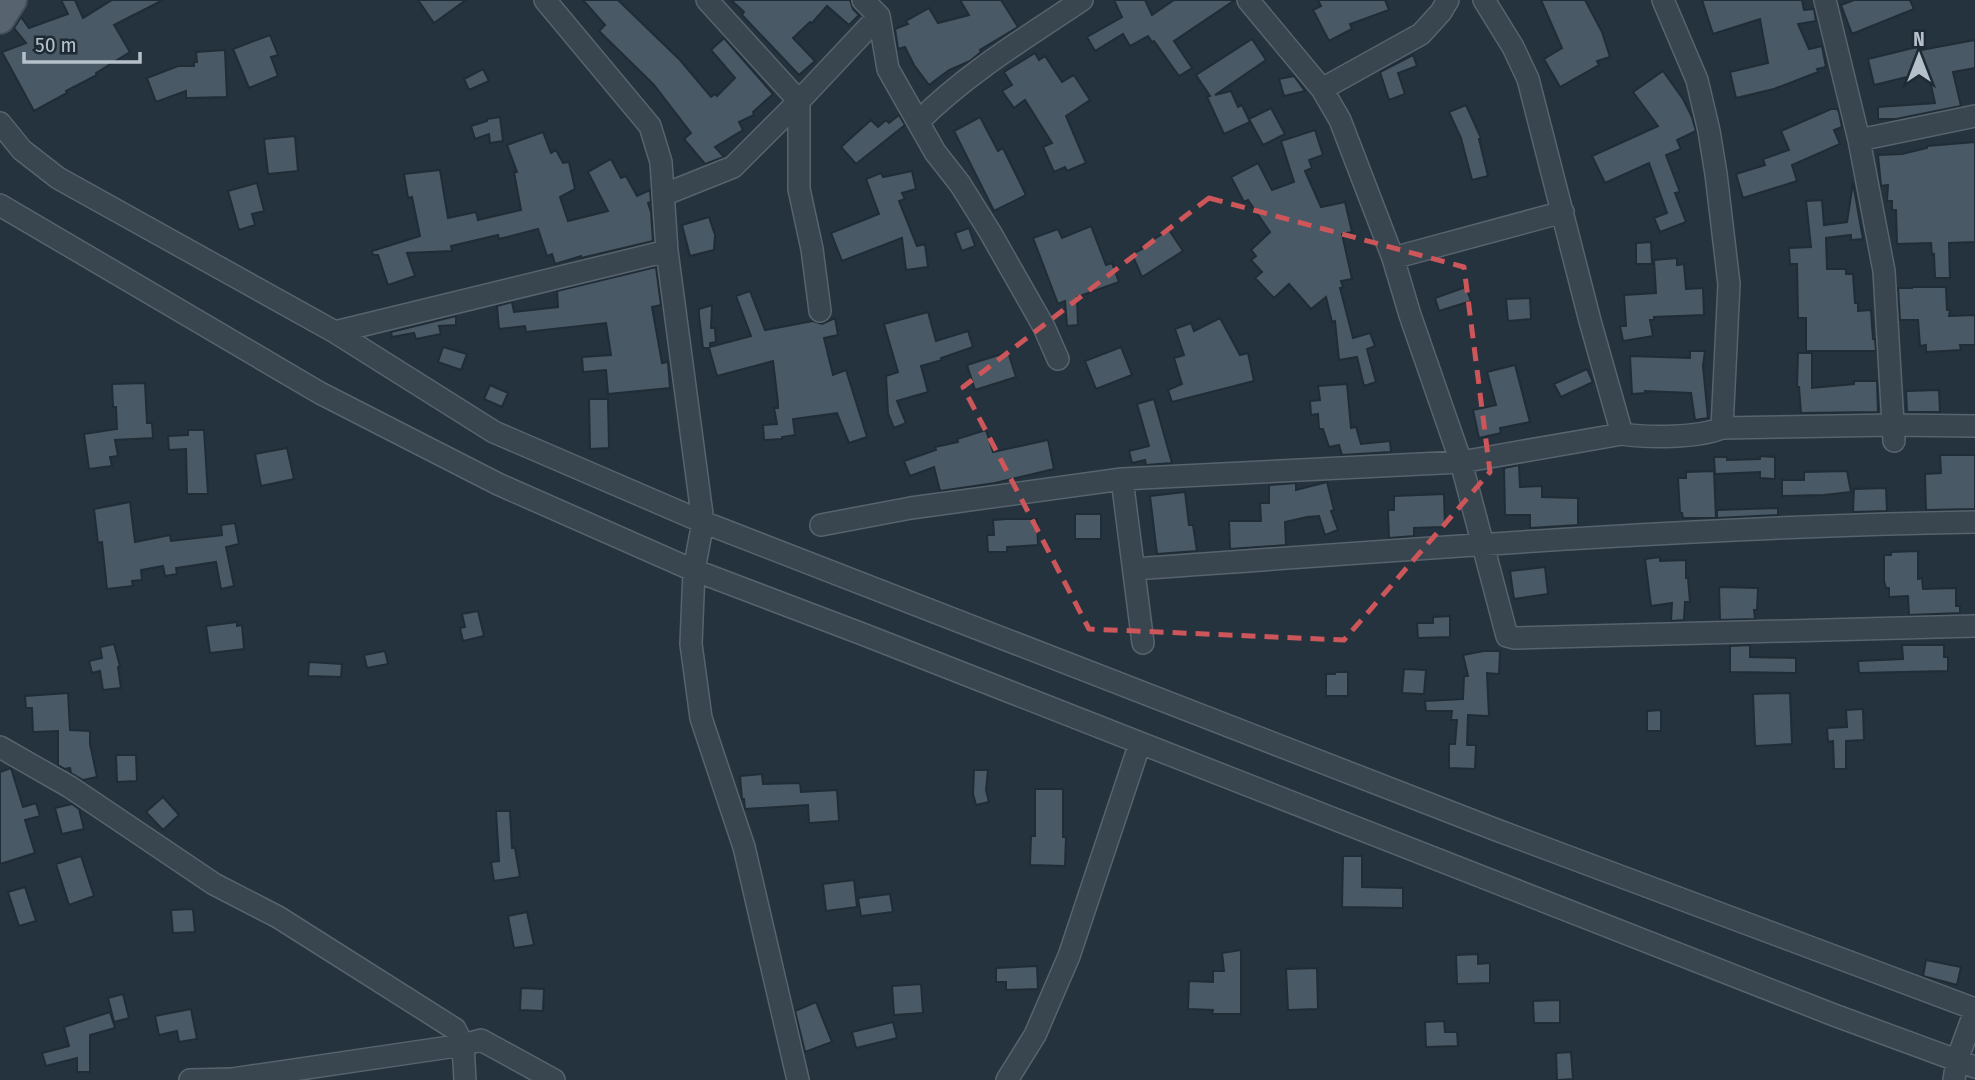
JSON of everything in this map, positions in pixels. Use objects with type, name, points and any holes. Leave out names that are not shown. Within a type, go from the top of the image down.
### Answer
[{"type":"main road","points":[[0,19],[12,0]]},
{"type":"street","points":[[545,0],[650,126],[661,162],[667,251],[702,522],[694,570],[691,644],[701,719],[744,847],[798,1080]]},
{"type":"street","points":[[706,0],[799,101],[799,189],[812,249],[820,312]]},
{"type":"street","points":[[863,0],[879,16],[888,69],[935,152],[960,184],[990,232],[1044,327],[1058,359]]},
{"type":"street","points":[[918,122],[966,79],[1082,0]]},
{"type":"street","points":[[1248,0],[1322,89],[1340,120],[1393,258],[1461,462],[1507,636],[1515,638],[1975,626]]},
{"type":"street","points":[[1322,89],[1421,34],[1448,0]]},
{"type":"street","points":[[1484,0],[1513,47],[1528,79],[1622,434]]},
{"type":"street","points":[[1663,0],[1697,80],[1716,174],[1729,284],[1722,428]]},
{"type":"street","points":[[1825,0],[1859,140],[1884,271],[1894,433]]},
{"type":"street","points":[[663,195],[733,167],[879,16]]},
{"type":"street","points":[[1859,140],[1975,116]]},
{"type":"street","points":[[0,123],[22,150],[58,178],[335,332],[494,432],[702,522],[1494,829],[1975,1010],[1962,1069],[1834,1015],[694,570],[498,484],[320,393],[0,205]]},
{"type":"street","points":[[1393,258],[1563,212]]},
{"type":"street","points":[[335,332],[667,251]]},
{"type":"street","points":[[821,525],[911,508],[1122,479],[1461,462],[1622,434],[1640,437],[1710,433],[1722,428],[1894,433],[1975,426]]},
{"type":"street","points":[[1122,479],[1143,643]]},
{"type":"street","points":[[1135,569],[1484,544],[1975,522]]},
{"type":"street","points":[[1007,1080],[1035,1035],[1069,956],[1140,743]]},
{"type":"street","points":[[0,747],[70,787],[214,884],[278,917],[455,1029],[463,1045],[465,1080]]},
{"type":"street","points":[[190,1080],[232,1079],[463,1045],[481,1040],[554,1080]]},
{"type":"highlighted area","points":[[1209,198],[1464,267],[1490,472],[1344,640],[1089,629],[963,387]]},
{"type":"building","points":[[61,0],[75,0],[83,18],[112,0],[163,0],[114,25],[130,52],[96,73],[97,75],[34,111],[2,52],[26,43],[14,28],[21,17],[29,28],[68,14]]},
{"type":"building","points":[[418,0],[466,0],[434,23]]},
{"type":"building","points":[[583,0],[618,0],[680,60],[711,97],[715,94],[717,96],[735,78],[711,50],[724,38],[773,94],[753,112],[754,115],[739,122],[743,130],[715,147],[724,157],[705,164],[684,139],[691,133],[654,85],[599,31],[605,25]]},
{"type":"building","points":[[731,0],[850,0],[859,15],[849,25],[827,6],[793,38],[815,61],[799,75]]},
{"type":"building","points":[[960,0],[1001,0],[1018,27],[980,50],[970,61],[949,70],[929,85],[905,47],[898,49],[895,29],[908,24],[906,21],[929,8],[938,23],[969,15]]},
{"type":"building","points":[[1114,0],[1145,0],[1152,15],[1174,0],[1235,0],[1174,41],[1192,68],[1179,76],[1148,36],[1130,46],[1123,34],[1095,51],[1087,37],[1122,17]]},
{"type":"building","points":[[1318,0],[1385,0],[1389,10],[1350,24],[1352,29],[1329,41],[1313,10],[1321,6]]},
{"type":"building","points":[[1541,0],[1585,0],[1602,32],[1610,57],[1597,61],[1599,65],[1560,87],[1544,59],[1562,48]]},
{"type":"building","points":[[1702,0],[1802,0],[1804,10],[1814,9],[1816,21],[1798,24],[1809,49],[1822,46],[1826,67],[1774,89],[1736,98],[1730,72],[1768,63],[1760,19],[1713,34]]},
{"type":"building","points":[[1854,0],[1910,0],[1914,9],[1852,34],[1841,5]]},
{"type":"building","points":[[270,35],[278,55],[271,57],[278,76],[249,88],[233,49]]},
{"type":"building","points":[[1252,39],[1266,60],[1215,95],[1231,91],[1238,107],[1242,105],[1250,122],[1224,134],[1207,97],[1210,96],[1196,75]]},
{"type":"building","points":[[1975,40],[1975,68],[1953,72],[1961,106],[1896,119],[1878,119],[1878,107],[1935,103],[1928,72],[1874,85],[1868,59],[1921,46],[1921,50]]},
{"type":"building","points":[[225,50],[227,97],[186,98],[186,91],[156,102],[147,78],[178,66],[194,66],[194,62],[197,62],[196,52]]},
{"type":"building","points":[[1035,53],[1039,60],[1045,56],[1062,82],[1074,75],[1090,100],[1066,116],[1086,163],[1067,171],[1065,167],[1054,172],[1043,147],[1052,143],[1025,100],[1014,108],[1002,91],[1012,85],[1004,72]]},
{"type":"building","points":[[1413,55],[1417,66],[1398,73],[1405,94],[1389,100],[1380,72]]},
{"type":"building","points":[[483,69],[489,81],[469,90],[464,79]]},
{"type":"building","points":[[1663,71],[1683,99],[1696,131],[1677,140],[1681,149],[1666,155],[1680,192],[1675,193],[1686,222],[1660,232],[1654,218],[1667,213],[1649,163],[1605,183],[1592,156],[1658,126],[1633,92]]},
{"type":"building","points":[[1294,76],[1305,91],[1284,96],[1279,79]]},
{"type":"building","points":[[1466,105],[1481,138],[1479,139],[1488,176],[1472,180],[1461,138],[1449,112]]},
{"type":"building","points":[[1271,108],[1285,134],[1263,145],[1249,119]]},
{"type":"building","points":[[1831,109],[1837,109],[1839,112],[1842,127],[1834,130],[1840,144],[1792,165],[1797,181],[1743,198],[1736,174],[1765,165],[1763,159],[1789,150],[1781,131]]},
{"type":"building","points":[[899,115],[905,125],[856,164],[841,147],[871,120],[878,127],[886,120],[889,123]]},
{"type":"building","points":[[500,117],[503,141],[490,143],[489,134],[475,139],[471,126]]},
{"type":"building","points":[[980,117],[998,151],[1003,148],[1026,195],[994,211],[954,131]]},
{"type":"building","points":[[1315,130],[1323,155],[1309,160],[1312,168],[1305,171],[1321,207],[1345,202],[1352,232],[1342,234],[1352,279],[1341,281],[1343,287],[1340,288],[1353,338],[1370,333],[1375,346],[1367,349],[1376,382],[1364,386],[1357,357],[1339,360],[1335,321],[1332,322],[1326,297],[1311,309],[1289,284],[1274,298],[1255,278],[1262,272],[1251,260],[1256,256],[1251,250],[1270,232],[1248,200],[1244,202],[1231,177],[1258,163],[1272,190],[1294,182],[1281,141]]},
{"type":"building","points":[[543,132],[551,153],[556,150],[563,163],[569,162],[575,189],[560,197],[568,221],[608,211],[588,172],[611,159],[621,178],[626,176],[637,196],[650,190],[651,202],[648,203],[653,241],[555,264],[552,254],[547,256],[538,229],[499,239],[498,235],[451,246],[452,251],[407,253],[415,276],[388,285],[378,255],[373,255],[372,251],[420,236],[412,197],[408,198],[404,174],[440,170],[448,218],[476,212],[478,220],[521,210],[514,172],[517,172],[507,145]]},
{"type":"building","points":[[295,136],[298,171],[268,174],[264,139]]},
{"type":"building","points":[[1975,142],[1975,242],[1949,243],[1950,278],[1935,278],[1931,243],[1897,244],[1896,210],[1892,210],[1892,201],[1887,201],[1888,185],[1881,186],[1878,155],[1902,154],[1927,146]]},
{"type":"building","points":[[912,171],[916,189],[902,193],[905,199],[899,201],[917,246],[925,244],[928,267],[906,270],[902,238],[842,261],[831,233],[879,214],[866,179],[881,173],[883,177]]},
{"type":"building","points":[[257,183],[264,211],[252,214],[255,225],[239,230],[228,191]]},
{"type":"building","points":[[1853,183],[1863,239],[1851,240],[1851,235],[1826,238],[1827,269],[1846,269],[1846,274],[1853,274],[1858,311],[1871,310],[1876,351],[1806,351],[1806,318],[1798,318],[1797,264],[1790,264],[1789,248],[1811,247],[1806,201],[1822,200],[1824,225],[1847,222]]},
{"type":"building","points":[[709,217],[715,235],[714,250],[690,256],[682,225]]},
{"type":"building","points":[[1091,226],[1106,265],[1112,263],[1119,282],[1077,297],[1078,325],[1067,326],[1065,301],[1058,304],[1033,238],[1058,229],[1062,238]]},
{"type":"building","points":[[969,228],[975,246],[962,251],[955,233]]},
{"type":"building","points":[[1169,230],[1183,251],[1142,277],[1132,254]]},
{"type":"building","points":[[1651,242],[1652,264],[1636,264],[1636,243]]},
{"type":"building","points":[[1677,258],[1677,265],[1684,264],[1686,289],[1703,288],[1704,315],[1654,317],[1654,320],[1650,320],[1653,336],[1623,341],[1620,326],[1626,326],[1624,295],[1656,293],[1654,260]]},
{"type":"building","points":[[656,267],[661,305],[652,307],[662,363],[668,362],[670,388],[608,394],[606,370],[583,372],[582,357],[611,355],[606,323],[526,332],[525,326],[499,329],[497,306],[512,302],[514,312],[558,307],[557,291]]},
{"type":"building","points":[[1466,287],[1471,301],[1439,311],[1435,298]]},
{"type":"building","points":[[1946,287],[1949,316],[1975,315],[1975,345],[1960,345],[1961,350],[1926,352],[1926,345],[1920,346],[1918,320],[1900,320],[1898,288]]},
{"type":"building","points":[[750,291],[765,330],[813,321],[822,324],[835,318],[838,335],[824,338],[833,375],[846,370],[867,437],[849,443],[837,413],[793,419],[795,435],[764,440],[763,425],[777,424],[774,408],[778,408],[778,403],[773,361],[717,376],[709,348],[703,348],[699,315],[699,309],[712,305],[711,328],[715,328],[716,342],[710,343],[710,347],[751,336],[736,296]]},
{"type":"building","points":[[1530,298],[1531,319],[1508,321],[1506,299]]},
{"type":"building","points":[[928,312],[936,341],[968,331],[973,347],[921,366],[928,392],[897,401],[906,423],[894,428],[888,413],[886,376],[898,372],[884,324]]},
{"type":"building","points":[[456,316],[456,325],[439,326],[441,334],[416,339],[414,333],[392,337],[391,332]]},
{"type":"building","points":[[1220,318],[1240,355],[1248,353],[1254,381],[1172,402],[1168,390],[1182,384],[1174,358],[1184,355],[1175,329],[1191,323],[1194,331]]},
{"type":"building","points":[[443,347],[467,354],[461,370],[438,362]]},
{"type":"building","points":[[1121,347],[1132,375],[1096,389],[1085,361]]},
{"type":"building","points":[[1690,351],[1705,351],[1703,366],[1708,418],[1695,420],[1691,393],[1645,391],[1646,393],[1632,394],[1630,356],[1690,358]]},
{"type":"building","points":[[1008,352],[1016,377],[975,390],[967,365]]},
{"type":"building","points":[[1798,353],[1812,353],[1812,388],[1854,384],[1854,381],[1877,381],[1878,412],[1801,413],[1797,387]]},
{"type":"building","points":[[1515,365],[1530,422],[1500,428],[1501,433],[1479,438],[1473,410],[1496,405],[1487,372]]},
{"type":"building","points":[[1587,369],[1593,382],[1561,397],[1554,384]]},
{"type":"building","points":[[145,383],[147,423],[152,423],[153,438],[115,440],[118,456],[110,457],[112,466],[89,469],[84,434],[117,429],[112,384]]},
{"type":"building","points":[[1347,384],[1351,428],[1356,427],[1361,444],[1390,441],[1391,452],[1342,455],[1339,445],[1329,447],[1323,429],[1319,429],[1318,414],[1311,415],[1310,401],[1320,400],[1318,386]]},
{"type":"building","points":[[490,385],[508,393],[502,407],[484,399]]},
{"type":"building","points":[[1939,390],[1940,412],[1907,412],[1906,391]]},
{"type":"building","points":[[589,399],[608,399],[609,448],[590,449]]},
{"type":"building","points":[[1154,399],[1172,463],[1146,465],[1145,460],[1132,463],[1129,451],[1149,446],[1137,404]]},
{"type":"building","points":[[188,430],[204,430],[208,494],[187,494],[186,449],[169,450],[168,436],[188,435]]},
{"type":"building","points":[[986,430],[993,452],[1048,440],[1054,469],[995,483],[940,491],[934,467],[910,476],[904,461],[936,450],[935,447],[958,442],[957,439]]},
{"type":"building","points":[[287,448],[294,479],[261,486],[255,454]]},
{"type":"building","points":[[1940,455],[1975,455],[1975,509],[1926,510],[1925,474],[1941,473]]},
{"type":"building","points":[[1760,456],[1775,457],[1775,479],[1760,478],[1760,472],[1715,474],[1714,457],[1727,457],[1727,460],[1760,459]]},
{"type":"building","points":[[1519,465],[1520,487],[1542,486],[1542,497],[1578,498],[1578,525],[1530,528],[1530,515],[1505,515],[1504,468]]},
{"type":"building","points":[[1714,471],[1716,518],[1683,518],[1680,513],[1678,478],[1686,478],[1686,472]]},
{"type":"building","points":[[1847,471],[1851,492],[1782,496],[1782,480],[1804,480],[1804,472]]},
{"type":"building","points":[[1327,482],[1334,510],[1331,511],[1338,530],[1325,535],[1319,516],[1307,517],[1285,522],[1286,545],[1230,549],[1229,521],[1261,521],[1260,503],[1269,503],[1269,485],[1296,483],[1296,490]]},
{"type":"building","points":[[1886,488],[1887,511],[1853,512],[1854,489]]},
{"type":"building","points":[[1185,492],[1189,525],[1193,525],[1197,551],[1157,554],[1150,496]]},
{"type":"building","points":[[1444,494],[1445,527],[1414,528],[1414,536],[1389,538],[1388,510],[1394,510],[1394,496]]},
{"type":"building","points":[[130,502],[135,542],[170,535],[171,541],[222,535],[221,525],[235,523],[239,544],[226,547],[234,586],[221,589],[216,562],[176,568],[177,574],[165,576],[163,566],[141,570],[142,580],[132,581],[133,586],[107,589],[102,542],[98,543],[94,509]]},
{"type":"building","points":[[1778,508],[1778,515],[1717,518],[1717,510]]},
{"type":"building","points":[[1075,514],[1101,514],[1101,539],[1075,539]]},
{"type":"building","points":[[1037,519],[1038,545],[1007,547],[1007,552],[988,552],[987,535],[994,535],[993,520]]},
{"type":"building","points":[[1918,551],[1918,579],[1922,578],[1923,589],[1956,588],[1956,606],[1960,606],[1960,613],[1909,615],[1908,596],[1889,597],[1889,588],[1886,588],[1884,581],[1884,555],[1891,555],[1891,552]]},
{"type":"building","points":[[1660,557],[1660,561],[1686,560],[1690,602],[1685,602],[1684,620],[1671,621],[1672,603],[1651,606],[1645,559]]},
{"type":"building","points":[[1545,567],[1548,594],[1514,599],[1510,571]]},
{"type":"building","points":[[1719,587],[1758,588],[1755,619],[1720,620]]},
{"type":"building","points":[[478,611],[484,636],[463,641],[460,628],[465,627],[462,614]]},
{"type":"building","points":[[1450,616],[1450,637],[1418,638],[1417,623],[1433,623],[1433,617]]},
{"type":"building","points":[[237,622],[237,626],[242,625],[244,649],[210,653],[206,626]]},
{"type":"building","points":[[114,644],[120,666],[121,688],[103,690],[100,671],[92,673],[89,661],[102,658],[100,647]]},
{"type":"building","points":[[1750,645],[1750,657],[1796,658],[1796,673],[1730,672],[1730,646]]},
{"type":"building","points":[[1902,645],[1944,645],[1944,657],[1948,657],[1948,671],[1859,673],[1858,661],[1903,659]]},
{"type":"building","points":[[385,651],[388,664],[367,668],[364,655]]},
{"type":"building","points":[[1500,651],[1499,674],[1487,673],[1489,716],[1468,715],[1467,745],[1476,745],[1475,769],[1449,768],[1449,744],[1455,744],[1457,720],[1451,720],[1452,711],[1426,711],[1425,701],[1463,699],[1464,676],[1468,676],[1463,655]]},
{"type":"building","points":[[309,662],[342,664],[341,677],[308,676]]},
{"type":"building","points":[[1404,669],[1426,670],[1424,694],[1402,693]]},
{"type":"building","points":[[1348,672],[1348,696],[1326,696],[1326,674]]},
{"type":"building","points":[[68,693],[70,730],[90,731],[97,777],[83,780],[71,773],[70,768],[65,769],[58,765],[58,731],[33,732],[32,708],[26,708],[25,696]]},
{"type":"building","points":[[1790,693],[1792,744],[1755,746],[1753,694]]},
{"type":"building","points":[[1863,709],[1864,740],[1846,741],[1846,769],[1834,769],[1833,741],[1828,742],[1827,728],[1847,727],[1846,710]]},
{"type":"building","points":[[1661,710],[1661,731],[1647,731],[1647,711]]},
{"type":"building","points":[[116,755],[136,755],[137,781],[117,782]]},
{"type":"building","points":[[11,768],[23,807],[36,803],[40,816],[25,820],[35,853],[0,864],[0,772]]},
{"type":"building","points":[[974,770],[988,770],[986,790],[989,802],[976,805],[973,794]]},
{"type":"building","points":[[762,774],[763,784],[800,783],[801,792],[837,790],[839,821],[809,823],[808,805],[745,809],[740,776]]},
{"type":"building","points":[[1035,789],[1063,789],[1065,866],[1030,865],[1031,836],[1035,836]]},
{"type":"building","points":[[163,797],[179,815],[163,830],[146,812]]},
{"type":"building","points":[[72,804],[79,809],[84,829],[62,834],[55,808]]},
{"type":"building","points":[[496,811],[510,811],[512,848],[515,848],[520,877],[494,881],[491,862],[499,861]]},
{"type":"building","points":[[81,856],[94,896],[69,905],[56,864]]},
{"type":"building","points":[[1343,856],[1362,856],[1362,887],[1403,888],[1403,908],[1342,907]]},
{"type":"building","points":[[854,880],[857,907],[826,911],[823,884]]},
{"type":"building","points":[[25,887],[36,921],[19,926],[8,892]]},
{"type":"building","points":[[890,894],[893,912],[861,916],[858,898]]},
{"type":"building","points":[[193,909],[195,932],[173,933],[171,910]]},
{"type":"building","points":[[527,912],[534,945],[514,948],[508,916]]},
{"type":"building","points":[[1241,950],[1241,1014],[1212,1014],[1213,1010],[1188,1009],[1189,981],[1213,982],[1213,971],[1224,971],[1222,953]]},
{"type":"building","points":[[1478,954],[1478,964],[1490,963],[1490,983],[1457,984],[1456,955]]},
{"type":"building","points":[[1926,960],[1961,967],[1957,985],[1923,976]]},
{"type":"building","points":[[1037,966],[1038,989],[1006,990],[1006,982],[996,982],[996,968]]},
{"type":"building","points":[[1317,968],[1318,1009],[1288,1010],[1286,969]]},
{"type":"building","points":[[921,984],[923,1013],[894,1015],[892,986]]},
{"type":"building","points":[[521,988],[544,989],[543,1011],[520,1010]]},
{"type":"building","points":[[123,994],[129,1018],[114,1022],[108,998]]},
{"type":"building","points":[[1560,1000],[1560,1023],[1534,1023],[1533,1001]]},
{"type":"building","points":[[816,1002],[832,1042],[805,1052],[795,1011]]},
{"type":"building","points":[[191,1009],[197,1039],[179,1042],[177,1031],[159,1035],[155,1016]]},
{"type":"building","points":[[110,1012],[115,1028],[90,1035],[90,1072],[77,1072],[77,1058],[46,1066],[42,1053],[69,1046],[64,1027]]},
{"type":"building","points":[[1444,1021],[1445,1032],[1457,1032],[1458,1046],[1426,1047],[1425,1022]]},
{"type":"building","points":[[893,1022],[897,1038],[856,1048],[852,1032]]},
{"type":"building","points":[[1571,1052],[1573,1079],[1557,1080],[1556,1053]]}]
